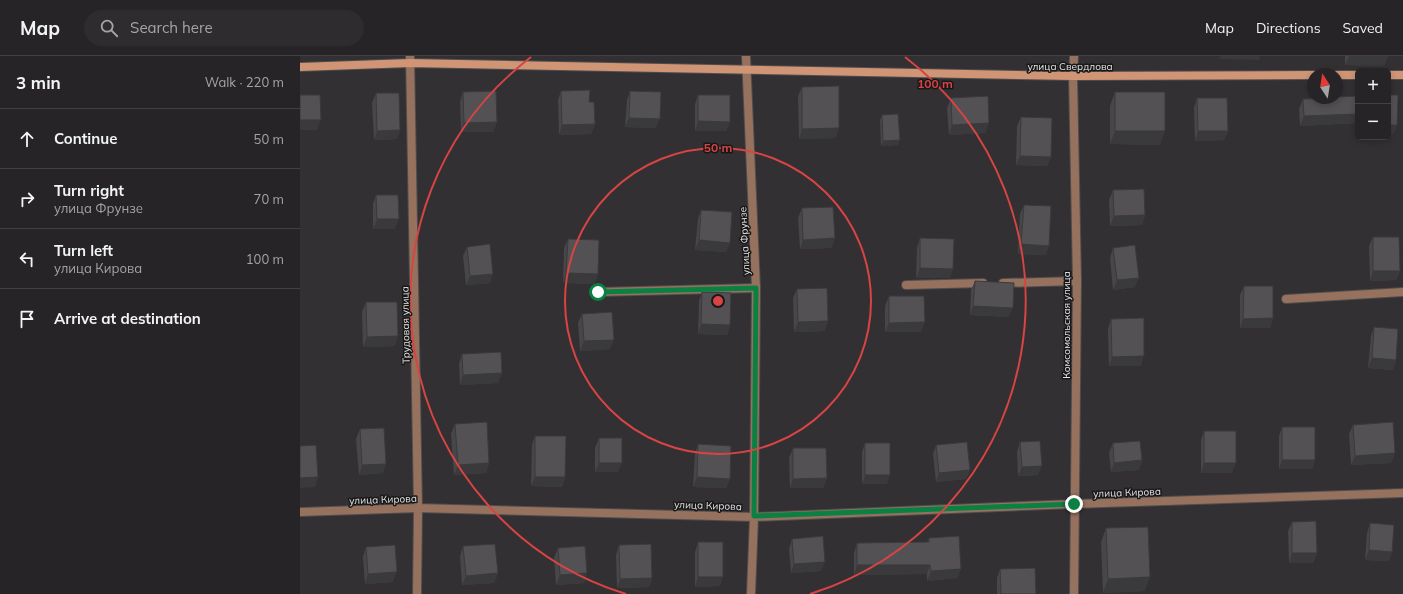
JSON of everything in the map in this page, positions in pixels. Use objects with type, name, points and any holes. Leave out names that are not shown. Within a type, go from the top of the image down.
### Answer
[{"type":"street","name":"улица Фрунзе","points":[[746,56],[756,288],[752,594]]},
{"type":"street","name":"Комсомольская улица","points":[[1074,56],[1073,76],[1077,281],[1074,594]]},
{"type":"street","name":"улица Свердлова","points":[[300,67],[410,59],[746,70],[1073,76],[1307,75]]},
{"type":"street","name":"Трудовая улица","points":[[410,59],[418,508],[417,594]]},
{"type":"street","points":[[1343,75],[1355,75]]},
{"type":"street","points":[[1391,75],[1403,75]]},
{"type":"street","points":[[906,285],[1077,281]]},
{"type":"street","points":[[598,292],[756,288]]},
{"type":"street","points":[[1286,299],[1403,292]]},
{"type":"street","name":"улица Кирова","points":[[300,512],[418,508],[754,516],[1403,493]]},
{"type":"building","points":[[839,86],[839,128],[802,129],[802,87]]},
{"type":"building","points":[[590,90],[589,102],[594,102],[595,124],[562,125],[561,91]]},
{"type":"building","points":[[496,91],[497,122],[464,123],[463,92]]},
{"type":"building","points":[[630,91],[661,92],[660,119],[629,118]]},
{"type":"building","points":[[1115,92],[1165,92],[1165,131],[1115,131]]},
{"type":"building","points":[[376,93],[399,93],[400,130],[377,131]]},
{"type":"building","points":[[300,95],[320,95],[321,120],[300,120]]},
{"type":"building","points":[[698,95],[730,95],[730,122],[698,121]]},
{"type":"building","points":[[1391,95],[1398,95],[1397,125],[1391,125]]},
{"type":"building","points":[[988,96],[989,123],[952,125],[951,98]]},
{"type":"building","points":[[1355,96],[1355,114],[1304,116],[1303,99],[1307,99],[1307,104],[1343,104],[1343,97]]},
{"type":"building","points":[[1197,98],[1227,98],[1228,131],[1198,131]]},
{"type":"building","points":[[898,114],[900,140],[883,141],[882,115]]},
{"type":"building","points":[[1021,117],[1052,118],[1051,157],[1020,156]]},
{"type":"building","points":[[1144,189],[1145,215],[1114,216],[1113,190]]},
{"type":"building","points":[[376,195],[398,195],[399,219],[377,219]]},
{"type":"building","points":[[1024,205],[1051,206],[1049,246],[1021,244]]},
{"type":"building","points":[[833,207],[835,238],[803,240],[802,208]]},
{"type":"building","points":[[701,210],[732,212],[730,243],[699,240]]},
{"type":"building","points":[[1373,237],[1399,237],[1400,271],[1373,271]]},
{"type":"building","points":[[920,238],[954,239],[953,269],[920,268]]},
{"type":"building","points":[[568,239],[599,240],[598,274],[566,273]]},
{"type":"building","points":[[490,244],[493,274],[470,276],[467,247]]},
{"type":"building","points":[[1135,245],[1139,278],[1117,280],[1113,248]]},
{"type":"building","points":[[975,281],[1014,283],[1013,308],[973,306]]},
{"type":"building","points":[[1244,286],[1273,286],[1273,318],[1243,319]]},
{"type":"building","points":[[827,288],[828,321],[798,322],[797,289]]},
{"type":"building","points":[[702,292],[731,293],[730,325],[701,324]]},
{"type":"building","points":[[889,296],[924,296],[925,322],[889,323]]},
{"type":"building","points":[[366,302],[397,302],[398,336],[367,337]]},
{"type":"building","points":[[612,312],[614,340],[584,341],[582,314]]},
{"type":"building","points":[[1144,318],[1144,356],[1112,357],[1111,319]]},
{"type":"building","points":[[1374,327],[1398,329],[1396,360],[1372,358]]},
{"type":"building","points":[[501,352],[502,373],[463,375],[462,354]]},
{"type":"building","points":[[487,422],[489,463],[458,465],[455,424]]},
{"type":"building","points":[[1393,422],[1395,453],[1355,456],[1353,425]]},
{"type":"building","points":[[1282,427],[1315,427],[1315,460],[1282,460]]},
{"type":"building","points":[[384,428],[386,464],[362,465],[360,429]]},
{"type":"building","points":[[1204,431],[1236,431],[1236,463],[1204,463]]},
{"type":"building","points":[[535,436],[566,436],[565,477],[535,477]]},
{"type":"building","points":[[599,438],[622,438],[622,463],[599,463]]},
{"type":"building","points":[[1040,441],[1042,466],[1022,467],[1020,442]]},
{"type":"building","points":[[1140,441],[1142,460],[1114,463],[1113,443]]},
{"type":"building","points":[[967,442],[970,470],[939,473],[936,445]]},
{"type":"building","points":[[865,443],[890,443],[890,475],[865,475]]},
{"type":"building","points":[[698,444],[731,446],[730,479],[697,477]]},
{"type":"building","points":[[316,445],[318,477],[300,478],[300,446]]},
{"type":"building","points":[[793,448],[826,448],[827,478],[793,479]]},
{"type":"building","points":[[1316,521],[1317,553],[1292,553],[1292,522]]},
{"type":"building","points":[[1370,523],[1394,525],[1392,552],[1369,550]]},
{"type":"building","points":[[1148,527],[1150,577],[1108,579],[1106,528]]},
{"type":"building","points":[[823,536],[825,562],[794,564],[792,539]]},
{"type":"building","points":[[959,536],[961,569],[931,571],[930,565],[857,565],[857,543],[929,542],[929,538]]},
{"type":"building","points":[[698,542],[723,542],[723,577],[698,577]]},
{"type":"building","points":[[495,544],[498,573],[466,576],[463,546]]},
{"type":"building","points":[[651,544],[652,578],[620,579],[619,545]]},
{"type":"building","points":[[395,545],[397,572],[368,574],[366,547]]},
{"type":"building","points":[[585,546],[587,573],[560,575],[558,548]]},
{"type":"building","points":[[1035,568],[1036,594],[1001,594],[1000,569]]},
{"type":"route","points":[[598,292],[756,288],[754,516],[1074,504]]}]
